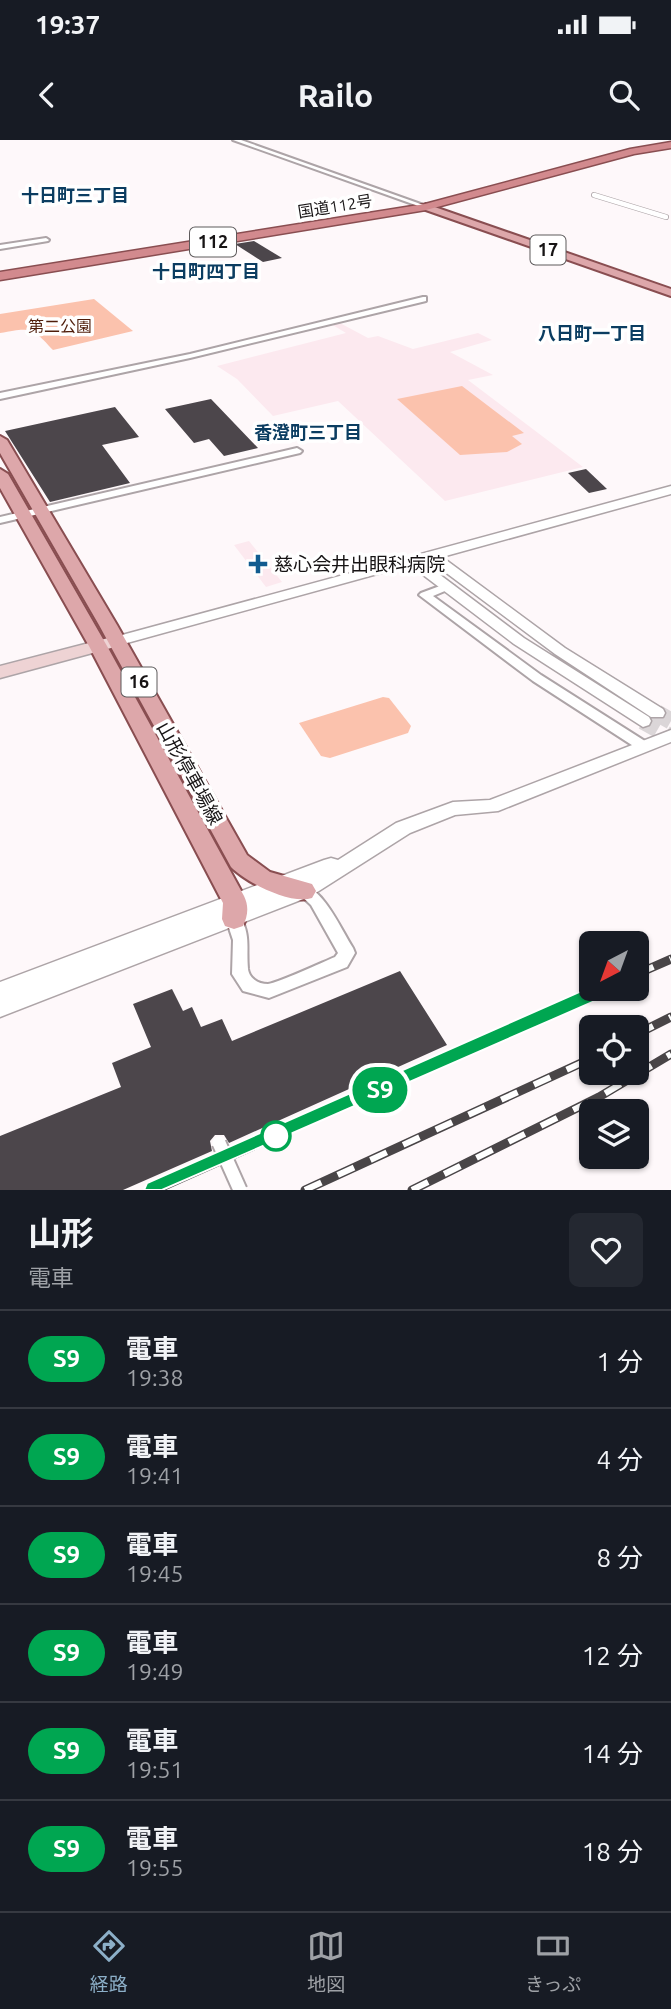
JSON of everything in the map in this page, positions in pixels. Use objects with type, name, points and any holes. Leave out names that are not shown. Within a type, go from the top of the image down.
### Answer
[{"type":"highway","name":"国道112号","points":[[0,276],[426,207],[633,151],[671,145]]},
{"type":"main road","name":"17","points":[[426,207],[671,293]]},
{"type":"main road","name":"山形停車場線","points":[[0,440],[32,512],[107,643],[239,860],[251,874],[264,881],[294,887]]},
{"type":"main road","name":"山形停車場線","points":[[0,474],[32,512]]},
{"type":"main road","name":"山形停車場線","points":[[107,643],[234,911]]},
{"type":"main road","points":[[0,672],[107,643]]},
{"type":"street","points":[[236,140],[426,207]]},
{"type":"street","points":[[594,195],[666,217]]},
{"type":"street","points":[[0,247],[46,240]]},
{"type":"street","points":[[0,396],[190,356],[423,299]]},
{"type":"street","points":[[0,520],[297,451]]},
{"type":"street","points":[[107,643],[415,562],[671,490]]},
{"type":"street","points":[[415,562],[519,641],[650,717],[433,556]]},
{"type":"street","points":[[448,586],[425,595],[537,678],[643,746]]},
{"type":"street","points":[[0,1008],[294,887],[375,847],[403,828],[453,809],[492,806],[671,736]]},
{"type":"street","points":[[234,911],[241,940],[240,974],[249,986],[269,991],[341,962],[347,953],[316,901],[294,887]]},
{"type":"street","points":[[0,991],[234,911]]},
{"type":"street","points":[[219,1143],[240,1190]]},
{"type":"shaded area","points":[[338,322],[368,338],[378,336],[413,349],[478,333],[492,340],[450,352],[493,375],[468,380],[583,467],[445,501],[338,401],[273,416],[237,379],[217,366],[346,333],[331,324]]},
{"type":"shaded area","name":"慈心会井出眼科病院","points":[[249,541],[282,582],[266,587],[234,545]]},
{"type":"green space","name":"第二公園","points":[[94,299],[133,331],[53,350],[30,331],[0,333],[0,314]]},
{"type":"green space","points":[[462,386],[524,433],[512,436],[522,444],[507,452],[460,455],[397,399]]},
{"type":"green space","points":[[383,697],[389,698],[411,726],[408,733],[330,758],[321,756],[299,723]]},
{"type":"building","points":[[254,241],[282,258],[263,262],[235,244]]},
{"type":"building","points":[[211,399],[258,448],[224,456],[209,439],[194,443],[165,409]]},
{"type":"building","points":[[115,407],[139,437],[102,445],[130,483],[50,502],[5,431]]},
{"type":"building","points":[[586,469],[607,489],[589,493],[568,473]]},
{"type":"building","points":[[400,971],[447,1045],[229,1143],[224,1135],[215,1135],[210,1141],[212,1151],[123,1190],[0,1190],[0,1136],[121,1087],[112,1063],[151,1047],[133,1004],[172,989],[183,1011],[192,1007],[201,1027],[222,1019],[232,1041]]},
{"type":"tunnel","points":[[657,713],[671,721]]},
{"type":"tunnel","points":[[643,721],[671,737]]},
{"type":"railway","points":[[649,969],[671,959]]},
{"type":"railway","points":[[155,1190],[579,1000]]},
{"type":"railway","points":[[649,1028],[671,1017]]},
{"type":"railway","points":[[412,1190],[599,1097],[671,1054]]},
{"type":"railway","points":[[305,1190],[579,1064]]},
{"type":"train","name":"S9","points":[[155,1190],[579,1000]]},
{"type":"place","name":"慈心会井出眼科病院","points":[[258,564]]},
{"type":"district","name":"十日町三丁目","points":[[75,196]]},
{"type":"district","name":"十日町四丁目","points":[[206,272]]},
{"type":"district","name":"八日町一丁目","points":[[592,334]]},
{"type":"district","name":"香澄町三丁目","points":[[308,433]]}]
